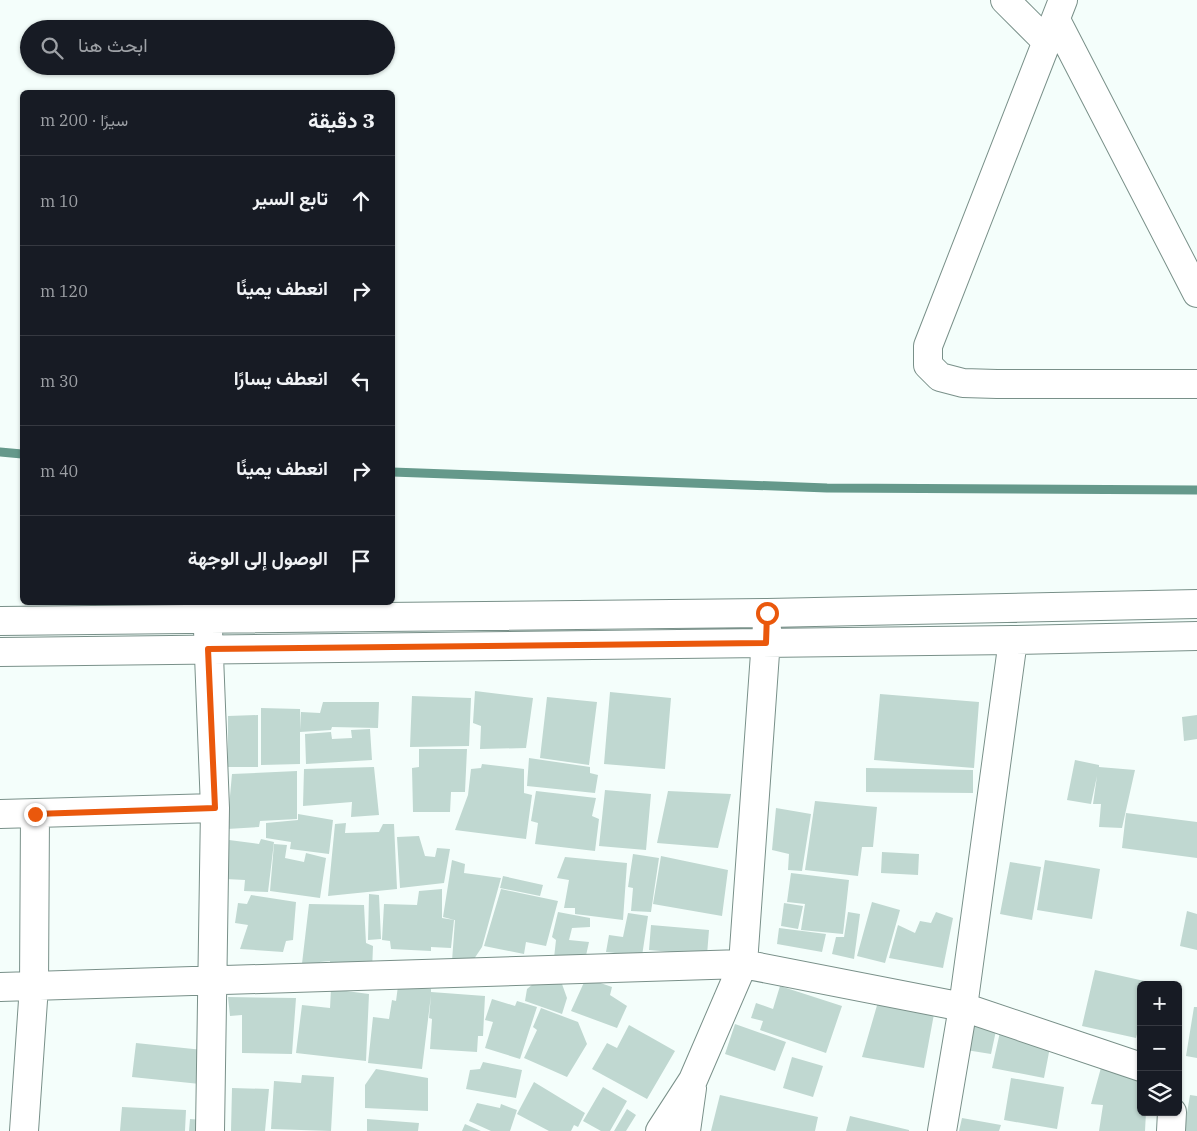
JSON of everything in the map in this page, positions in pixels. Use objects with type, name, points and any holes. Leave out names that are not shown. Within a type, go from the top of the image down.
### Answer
[{"type":"street","points":[[1005,0],[1055,21],[1197,293]]},
{"type":"street","points":[[1055,21],[928,346],[928,365],[940,376],[963,383],[1197,384]]},
{"type":"street","points":[[0,621],[767,613],[1197,604]]},
{"type":"street","points":[[660,1131],[693,1080],[742,964],[767,613]]},
{"type":"street","points":[[208,619],[215,808],[210,1131]]},
{"type":"street","points":[[0,652],[1013,640],[1197,636]]},
{"type":"street","points":[[942,1131],[963,1007],[1013,640]]},
{"type":"street","points":[[0,814],[215,808]]},
{"type":"street","points":[[24,1131],[34,986],[35,814]]},
{"type":"street","points":[[0,987],[742,964],[963,1007],[1137,1066]]},
{"type":"street","points":[[686,1131],[693,1080]]},
{"type":"street","points":[[1171,1131],[1172,1116]]},
{"type":"building","points":[[475,691],[533,698],[526,748],[480,749],[481,726],[473,723]]},
{"type":"building","points":[[610,692],[671,698],[665,769],[604,764]]},
{"type":"building","points":[[880,694],[979,702],[974,768],[874,760]]},
{"type":"building","points":[[412,696],[471,698],[469,746],[410,747]]},
{"type":"building","points":[[547,697],[597,702],[589,765],[540,758]]},
{"type":"building","points":[[323,702],[379,702],[378,728],[332,727],[331,730],[300,732],[300,764],[261,765],[261,708],[300,709],[301,730],[301,712],[320,713]]},
{"type":"building","points":[[258,715],[258,767],[228,767],[228,716]]},
{"type":"building","points":[[1197,715],[1197,739],[1184,741],[1182,717]]},
{"type":"building","points":[[370,729],[372,760],[306,764],[305,734],[331,732],[332,739],[352,738],[351,730]]},
{"type":"building","points":[[419,749],[467,749],[465,792],[451,792],[450,812],[413,812],[412,768],[419,767]]},
{"type":"building","points":[[529,758],[590,767],[590,773],[598,775],[595,793],[527,786]]},
{"type":"building","points":[[1075,760],[1099,765],[1099,767],[1135,770],[1122,828],[1099,827],[1101,804],[1093,804],[1097,776],[1091,804],[1067,800]]},
{"type":"building","points":[[482,764],[524,769],[524,793],[532,795],[526,839],[455,830],[468,795],[471,769],[481,768]]},
{"type":"building","points":[[374,767],[379,815],[351,817],[352,802],[303,806],[304,769]]},
{"type":"building","points":[[866,768],[973,770],[973,793],[866,792]]},
{"type":"building","points":[[297,771],[297,819],[260,821],[259,827],[227,829],[232,774]]},
{"type":"building","points":[[605,790],[651,794],[646,850],[599,846]]},
{"type":"building","points":[[536,791],[596,798],[592,816],[599,819],[595,851],[535,844],[538,823],[531,821]]},
{"type":"building","points":[[668,791],[731,794],[718,848],[657,843]]},
{"type":"building","points":[[815,801],[877,807],[873,847],[862,847],[858,876],[805,870]]},
{"type":"building","points":[[776,808],[811,814],[802,871],[788,870],[789,854],[772,850]]},
{"type":"building","points":[[1126,813],[1197,822],[1197,858],[1122,848]]},
{"type":"building","points":[[298,814],[333,820],[329,854],[290,849],[291,842],[266,838],[266,823],[298,820]]},
{"type":"building","points":[[346,823],[345,833],[379,832],[383,824],[394,824],[397,889],[328,896],[335,824]]},
{"type":"building","points":[[419,836],[425,856],[435,857],[437,848],[450,849],[444,883],[400,888],[397,837]]},
{"type":"building","points":[[261,839],[274,842],[268,892],[244,891],[245,880],[226,879],[229,840],[259,844]]},
{"type":"building","points":[[274,844],[287,845],[285,858],[304,862],[306,853],[326,858],[320,898],[270,891]]},
{"type":"building","points":[[882,852],[919,854],[918,875],[881,873]]},
{"type":"building","points":[[633,854],[659,858],[651,912],[631,911],[633,888],[628,887]]},
{"type":"building","points":[[661,856],[728,870],[722,916],[653,904]]},
{"type":"building","points":[[565,857],[627,863],[623,920],[575,914],[575,908],[564,908],[569,880],[557,878]]},
{"type":"building","points":[[452,860],[465,864],[464,873],[501,878],[482,947],[472,962],[452,961],[455,920],[443,917]]},
{"type":"building","points":[[1045,860],[1100,869],[1092,919],[1037,910]]},
{"type":"building","points":[[1010,862],[1041,867],[1032,920],[1000,914]]},
{"type":"building","points":[[791,873],[849,880],[843,934],[801,930],[805,904],[787,902]]},
{"type":"building","points":[[503,876],[543,885],[540,896],[500,888]]},
{"type":"building","points":[[442,889],[442,918],[454,920],[451,948],[431,947],[431,951],[391,949],[390,941],[382,940],[384,904],[417,905],[419,891]]},
{"type":"building","points":[[501,889],[558,901],[546,946],[526,942],[524,954],[484,946]]},
{"type":"building","points":[[369,894],[379,895],[381,939],[368,940]]},
{"type":"building","points":[[251,895],[296,902],[293,940],[286,941],[283,952],[240,949],[248,925],[235,923],[238,903],[247,904]]},
{"type":"building","points":[[872,902],[900,910],[885,963],[857,956]]},
{"type":"building","points":[[784,903],[803,906],[798,929],[781,926]]},
{"type":"building","points":[[309,904],[364,905],[366,943],[373,946],[372,971],[330,972],[330,961],[320,962],[320,972],[301,972]]},
{"type":"building","points":[[1187,911],[1197,914],[1197,950],[1180,946]]},
{"type":"building","points":[[558,912],[590,918],[590,927],[572,928],[569,940],[589,942],[585,960],[554,958],[556,940],[552,937]]},
{"type":"building","points":[[848,912],[860,914],[854,959],[832,954],[836,937],[844,937]]},
{"type":"building","points":[[936,912],[953,918],[943,968],[889,958],[898,925],[915,933],[920,921],[931,923]]},
{"type":"building","points":[[628,913],[648,916],[642,956],[606,952],[609,935],[623,937]]},
{"type":"building","points":[[651,925],[709,930],[707,955],[649,950]]},
{"type":"building","points":[[779,928],[826,934],[822,952],[777,944]]},
{"type":"building","points":[[1095,970],[1144,981],[1137,981],[1136,1038],[1082,1026]]},
{"type":"building","points":[[586,978],[612,987],[610,995],[627,1006],[617,1028],[571,1011]]},
{"type":"building","points":[[538,980],[562,984],[567,998],[562,1014],[525,1001],[527,989]]},
{"type":"building","points":[[398,986],[431,989],[431,992],[485,996],[483,1036],[478,1036],[477,1052],[430,1049],[432,1019],[429,1018],[431,995],[422,1069],[368,1063],[373,1017],[389,1019],[392,1000],[396,1001]]},
{"type":"building","points":[[780,986],[842,1006],[826,1053],[760,1030],[763,1021],[751,1018],[756,1003],[773,1009]]},
{"type":"building","points":[[331,989],[369,994],[366,1061],[296,1053],[302,1005],[330,1008]]},
{"type":"building","points":[[228,997],[296,998],[292,1054],[242,1053],[242,1015],[230,1016]]},
{"type":"building","points":[[492,999],[515,1006],[517,1001],[537,1007],[520,1059],[485,1048],[493,1022],[485,1020]]},
{"type":"building","points":[[878,1002],[934,1014],[924,1068],[862,1057]]},
{"type":"building","points":[[1194,1007],[1197,1007],[1197,1058],[1186,1056]]},
{"type":"building","points":[[541,1008],[578,1022],[587,1044],[567,1077],[524,1058],[537,1030],[533,1027]]},
{"type":"building","points":[[971,1022],[997,1026],[991,1054],[966,1050]]},
{"type":"building","points":[[735,1024],[786,1042],[775,1071],[725,1054]]},
{"type":"building","points":[[629,1025],[675,1051],[647,1099],[592,1069],[607,1043],[617,1048]]},
{"type":"building","points":[[1000,1032],[1051,1042],[1044,1078],[992,1068]]},
{"type":"building","points":[[136,1043],[203,1050],[200,1084],[132,1077]]},
{"type":"building","points":[[792,1057],[823,1066],[813,1097],[783,1088]]},
{"type":"building","points":[[483,1062],[522,1070],[516,1098],[466,1089],[470,1070],[480,1069]]},
{"type":"building","points":[[1102,1064],[1137,1072],[1137,1116],[1146,1116],[1145,1131],[1099,1131],[1103,1105],[1091,1104]]},
{"type":"building","points":[[376,1069],[428,1078],[428,1111],[365,1108],[365,1085]]},
{"type":"building","points":[[302,1075],[334,1077],[331,1131],[271,1129],[274,1081],[301,1083]]},
{"type":"building","points":[[1011,1078],[1064,1087],[1057,1129],[1004,1120]]},
{"type":"building","points":[[534,1082],[585,1113],[578,1127],[574,1125],[571,1131],[549,1131],[517,1114]]},
{"type":"building","points":[[603,1087],[627,1101],[610,1131],[601,1131],[583,1121]]},
{"type":"building","points":[[232,1088],[269,1089],[265,1131],[231,1131]]},
{"type":"building","points":[[720,1095],[818,1117],[815,1131],[711,1131]]},
{"type":"building","points":[[1190,1095],[1197,1096],[1197,1131],[1184,1131]]},
{"type":"building","points":[[477,1103],[500,1108],[501,1104],[517,1110],[510,1131],[491,1131],[469,1121]]},
{"type":"building","points":[[122,1107],[186,1110],[185,1131],[120,1131]]},
{"type":"building","points":[[627,1109],[636,1115],[626,1131],[614,1131]]},
{"type":"building","points":[[850,1116],[909,1130],[909,1131],[846,1131]]},
{"type":"building","points":[[962,1118],[1001,1125],[999,1131],[959,1131]]},
{"type":"building","points":[[190,1119],[204,1120],[204,1131],[189,1131]]},
{"type":"building","points":[[367,1119],[419,1123],[418,1131],[367,1131]]},
{"type":"building","points":[[465,1124],[481,1131],[462,1131]]},
{"type":"waterway","points":[[0,452],[20,454]]},
{"type":"waterway","points":[[395,472],[827,488],[1197,490]]},
{"type":"route","points":[[35,814],[215,808],[208,649],[766,643],[767,613]]}]
